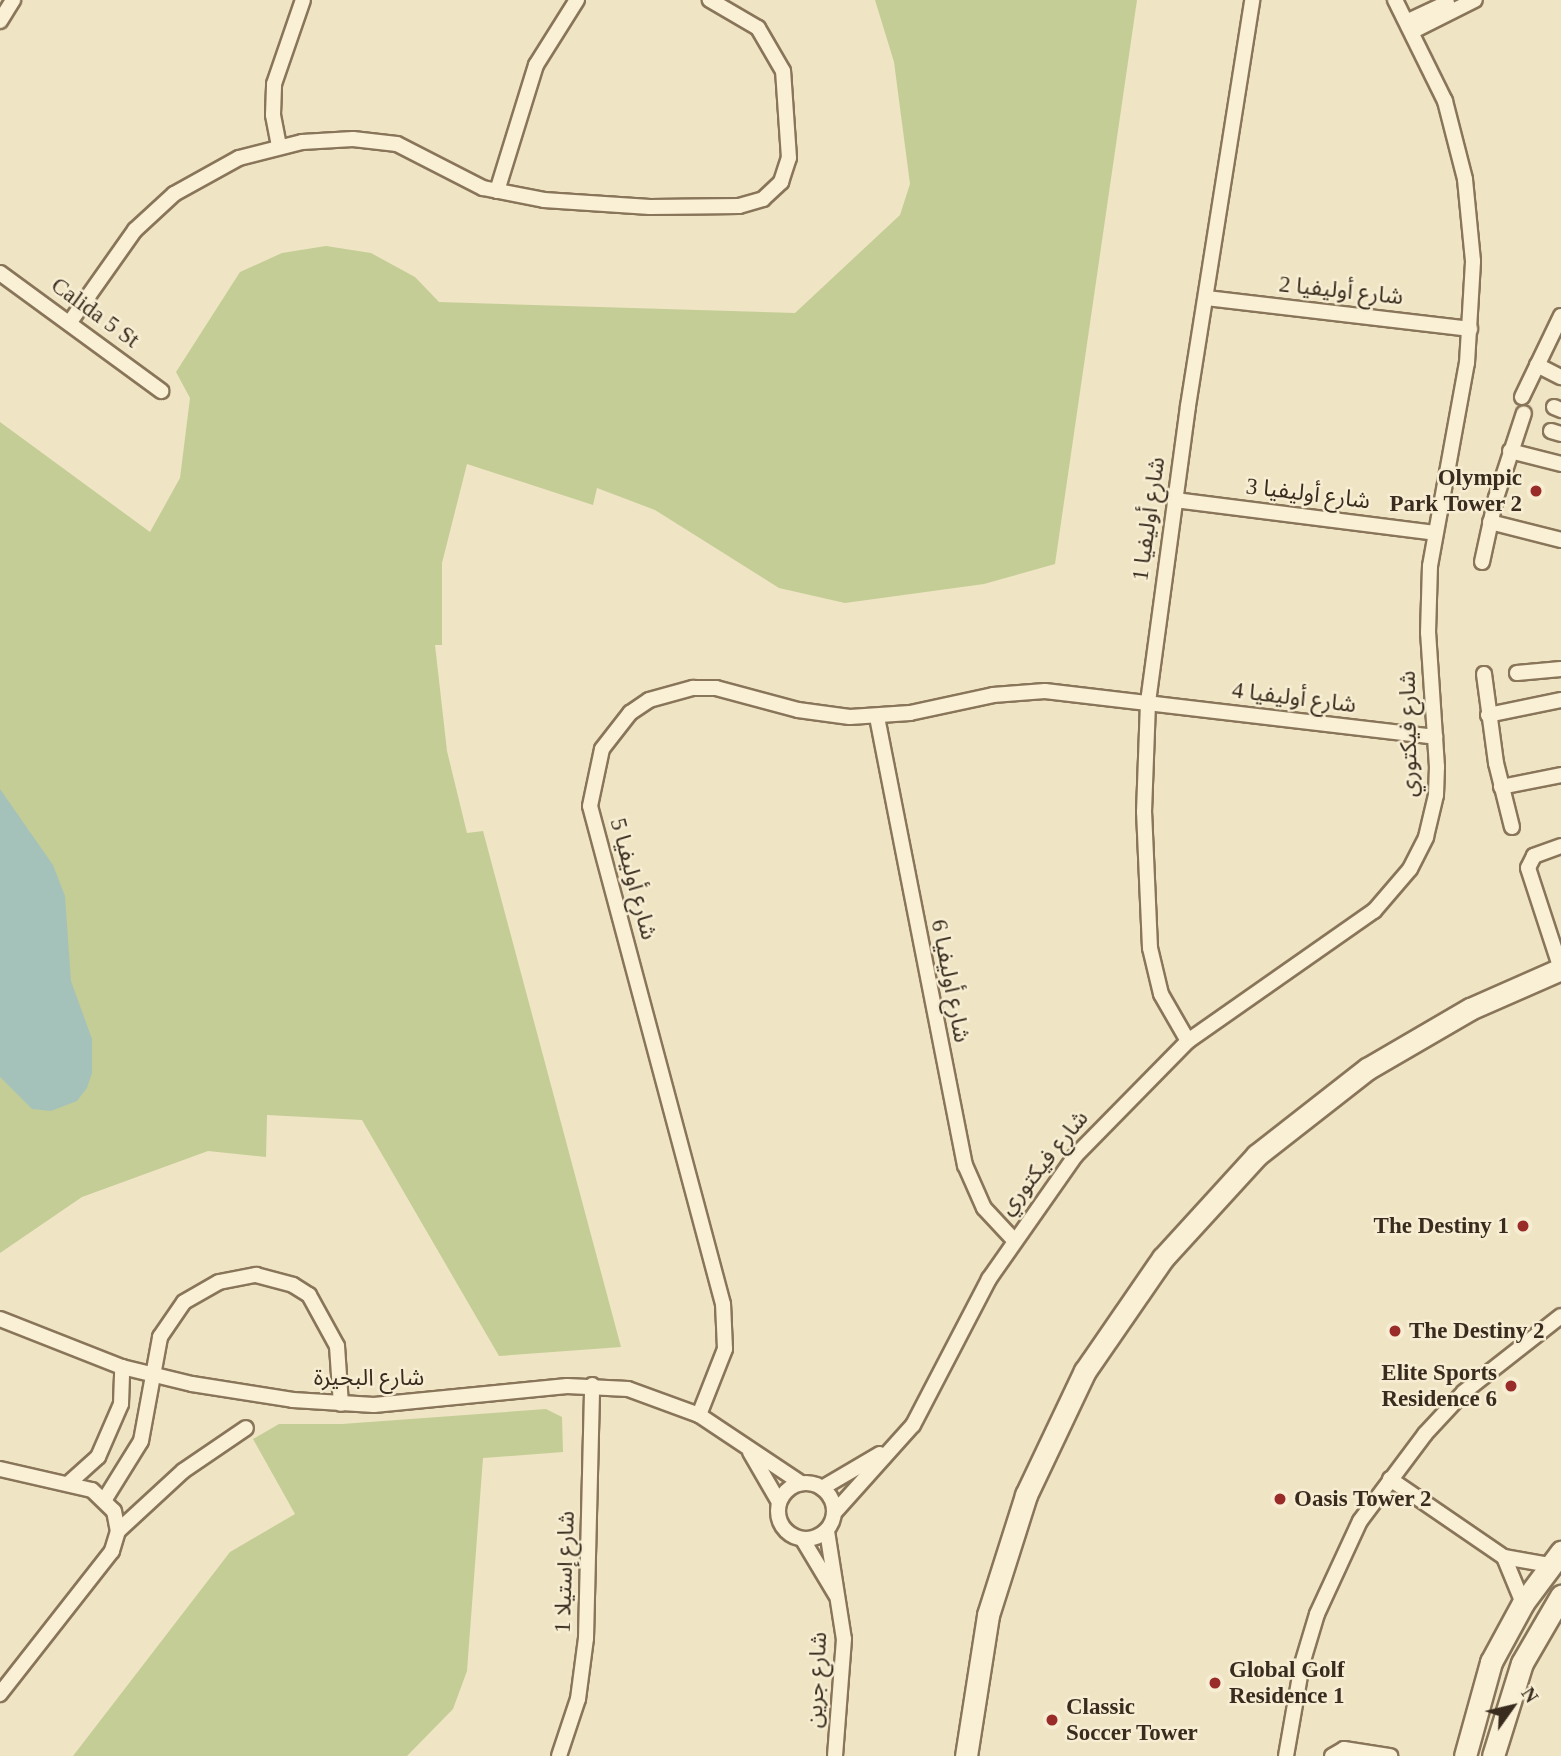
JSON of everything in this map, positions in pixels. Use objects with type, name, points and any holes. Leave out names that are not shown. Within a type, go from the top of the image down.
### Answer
[{"type":"main road","points":[[966,1756],[988,1615],[1026,1495],[1085,1371],[1163,1258],[1258,1155],[1355,1077],[1470,1009],[1561,969]]},
{"type":"main road","points":[[1465,1756],[1487,1672],[1523,1603],[1555,1558]]},
{"type":"main road","points":[[1493,1756],[1522,1663],[1561,1596]]},
{"type":"street","points":[[0,21],[13,0]]},
{"type":"street","points":[[279,146],[273,115],[274,84],[303,0]]},
{"type":"street","points":[[498,191],[536,65],[577,0]]},
{"type":"street","points":[[70,321],[118,252],[153,211],[220,166],[279,146],[339,139],[397,144],[429,157],[468,183],[568,203],[650,207],[739,206],[773,191],[789,158],[783,71],[758,28],[710,0]]},
{"type":"street","name":"شارع أوليفيا 1","points":[[1188,1041],[1161,994],[1150,948],[1144,811],[1148,702],[1175,500],[1252,0]]},
{"type":"street","name":"شارع فيكتوري","points":[[834,1513],[899,1442],[921,1412],[1013,1239],[1075,1156],[1188,1041],[1352,930],[1399,884],[1419,855],[1436,795],[1428,633],[1435,533],[1470,329],[1473,261],[1465,179],[1445,101],[1411,26],[1395,0]]},
{"type":"street","points":[[1411,26],[1455,0]]},
{"type":"street","points":[[1411,26],[1475,0]]},
{"type":"street","name":"Calida 5 St","points":[[0,273],[70,321],[162,391]]},
{"type":"street","name":"شارع أوليفيا 2","points":[[1207,299],[1470,329]]},
{"type":"street","points":[[1522,397],[1561,316]]},
{"type":"street","points":[[1537,365],[1561,377]]},
{"type":"street","points":[[1482,562],[1510,451],[1524,413]]},
{"type":"street","points":[[1510,451],[1561,464]]},
{"type":"street","name":"شارع أوليفيا 3","points":[[1175,500],[1435,533]]},
{"type":"street","points":[[1490,522],[1561,540]]},
{"type":"street","points":[[1517,673],[1561,669]]},
{"type":"street","points":[[1484,674],[1488,715],[1511,827]]},
{"type":"street","name":"شارع أوليفيا 5","points":[[699,1415],[721,1364],[726,1319],[650,1026],[597,845],[590,806],[594,768],[614,730],[630,713],[649,700],[681,690],[716,688],[797,710],[877,717],[1028,691],[1148,702]]},
{"type":"street","points":[[1488,715],[1561,699]]},
{"type":"street","name":"شارع أوليفيا 4","points":[[1148,702],[1435,737]]},
{"type":"street","name":"شارع أوليفيا 6","points":[[877,717],[965,1165],[984,1208],[1013,1239]]},
{"type":"street","points":[[1501,787],[1561,775]]},
{"type":"street","points":[[1561,846],[1534,856],[1528,868],[1552,932],[1561,969]]},
{"type":"street","points":[[1552,932],[1561,920]]},
{"type":"street","points":[[104,1499],[141,1441],[151,1373],[160,1337],[184,1302],[201,1290],[237,1276],[275,1278],[309,1295],[331,1327],[341,1365],[341,1404]]},
{"type":"street","points":[[1286,1756],[1302,1664],[1317,1614],[1360,1521],[1390,1479],[1464,1392],[1561,1316]]},
{"type":"street","name":"شارع البحيرة","points":[[0,1318],[122,1367],[230,1391],[341,1404],[440,1401],[592,1385],[628,1390],[699,1415],[738,1437],[801,1483]]},
{"type":"street","points":[[69,1483],[97,1457],[121,1404],[122,1367]]},
{"type":"street","name":"شارع إستيلا 1","points":[[559,1756],[578,1699],[586,1648],[592,1385]]},
{"type":"street","points":[[0,1694],[111,1551],[118,1531],[183,1471],[246,1428]]},
{"type":"street","name":"شارع البحيرة","points":[[738,1437],[779,1502]]},
{"type":"street","name":"شارع فيكتوري","points":[[822,1488],[899,1442]]},
{"type":"street","points":[[0,1469],[69,1483],[104,1499],[114,1511],[118,1531]]},
{"type":"street","points":[[1390,1479],[1504,1557],[1523,1603]]},
{"type":"street","points":[[801,1483],[822,1488],[834,1513],[827,1531],[803,1540],[785,1531],[779,1522],[779,1502],[801,1483]]},
{"type":"street","name":"شارع جرين","points":[[827,1531],[841,1606],[844,1656],[835,1756]]},
{"type":"street","name":"شارع جرين","points":[[803,1540],[841,1606]]},
{"type":"street","points":[[1504,1557],[1555,1558]]},
{"type":"street","points":[[1332,1756],[1344,1749],[1391,1756]]},
{"type":"green space","points":[[875,0],[1137,0],[1055,564],[984,584],[845,603],[779,588],[655,510],[597,488],[593,505],[467,464],[442,563],[442,645],[435,645],[447,751],[467,833],[483,831],[621,1347],[499,1356],[362,1120],[267,1115],[266,1157],[208,1151],[82,1197],[0,1253],[0,422],[150,532],[180,478],[190,398],[176,372],[240,272],[282,253],[326,246],[371,253],[415,277],[439,302],[795,313],[900,215],[910,184],[894,62]]},
{"type":"green space","points":[[546,1409],[562,1417],[563,1452],[483,1458],[467,1671],[453,1709],[407,1756],[73,1756],[230,1552],[295,1514],[253,1439],[279,1424],[342,1424]]},
{"type":"water","points":[[0,789],[53,865],[65,896],[71,981],[92,1039],[92,1073],[87,1088],[77,1101],[51,1111],[32,1109],[0,1077]]},
{"type":"place","name":"Olympic Park Tower 2","points":[[1536,491]]},
{"type":"place","name":"The Destiny 1","points":[[1523,1226]]},
{"type":"place","name":"The Destiny 2","points":[[1395,1331]]},
{"type":"place","name":"Elite Sports Residence 6","points":[[1511,1386]]},
{"type":"place","name":"Oasis Tower 2","points":[[1280,1499]]},
{"type":"place","name":"Global Golf Residence 1","points":[[1215,1683]]},
{"type":"place","name":"Classic Soccer Tower","points":[[1052,1720]]}]
